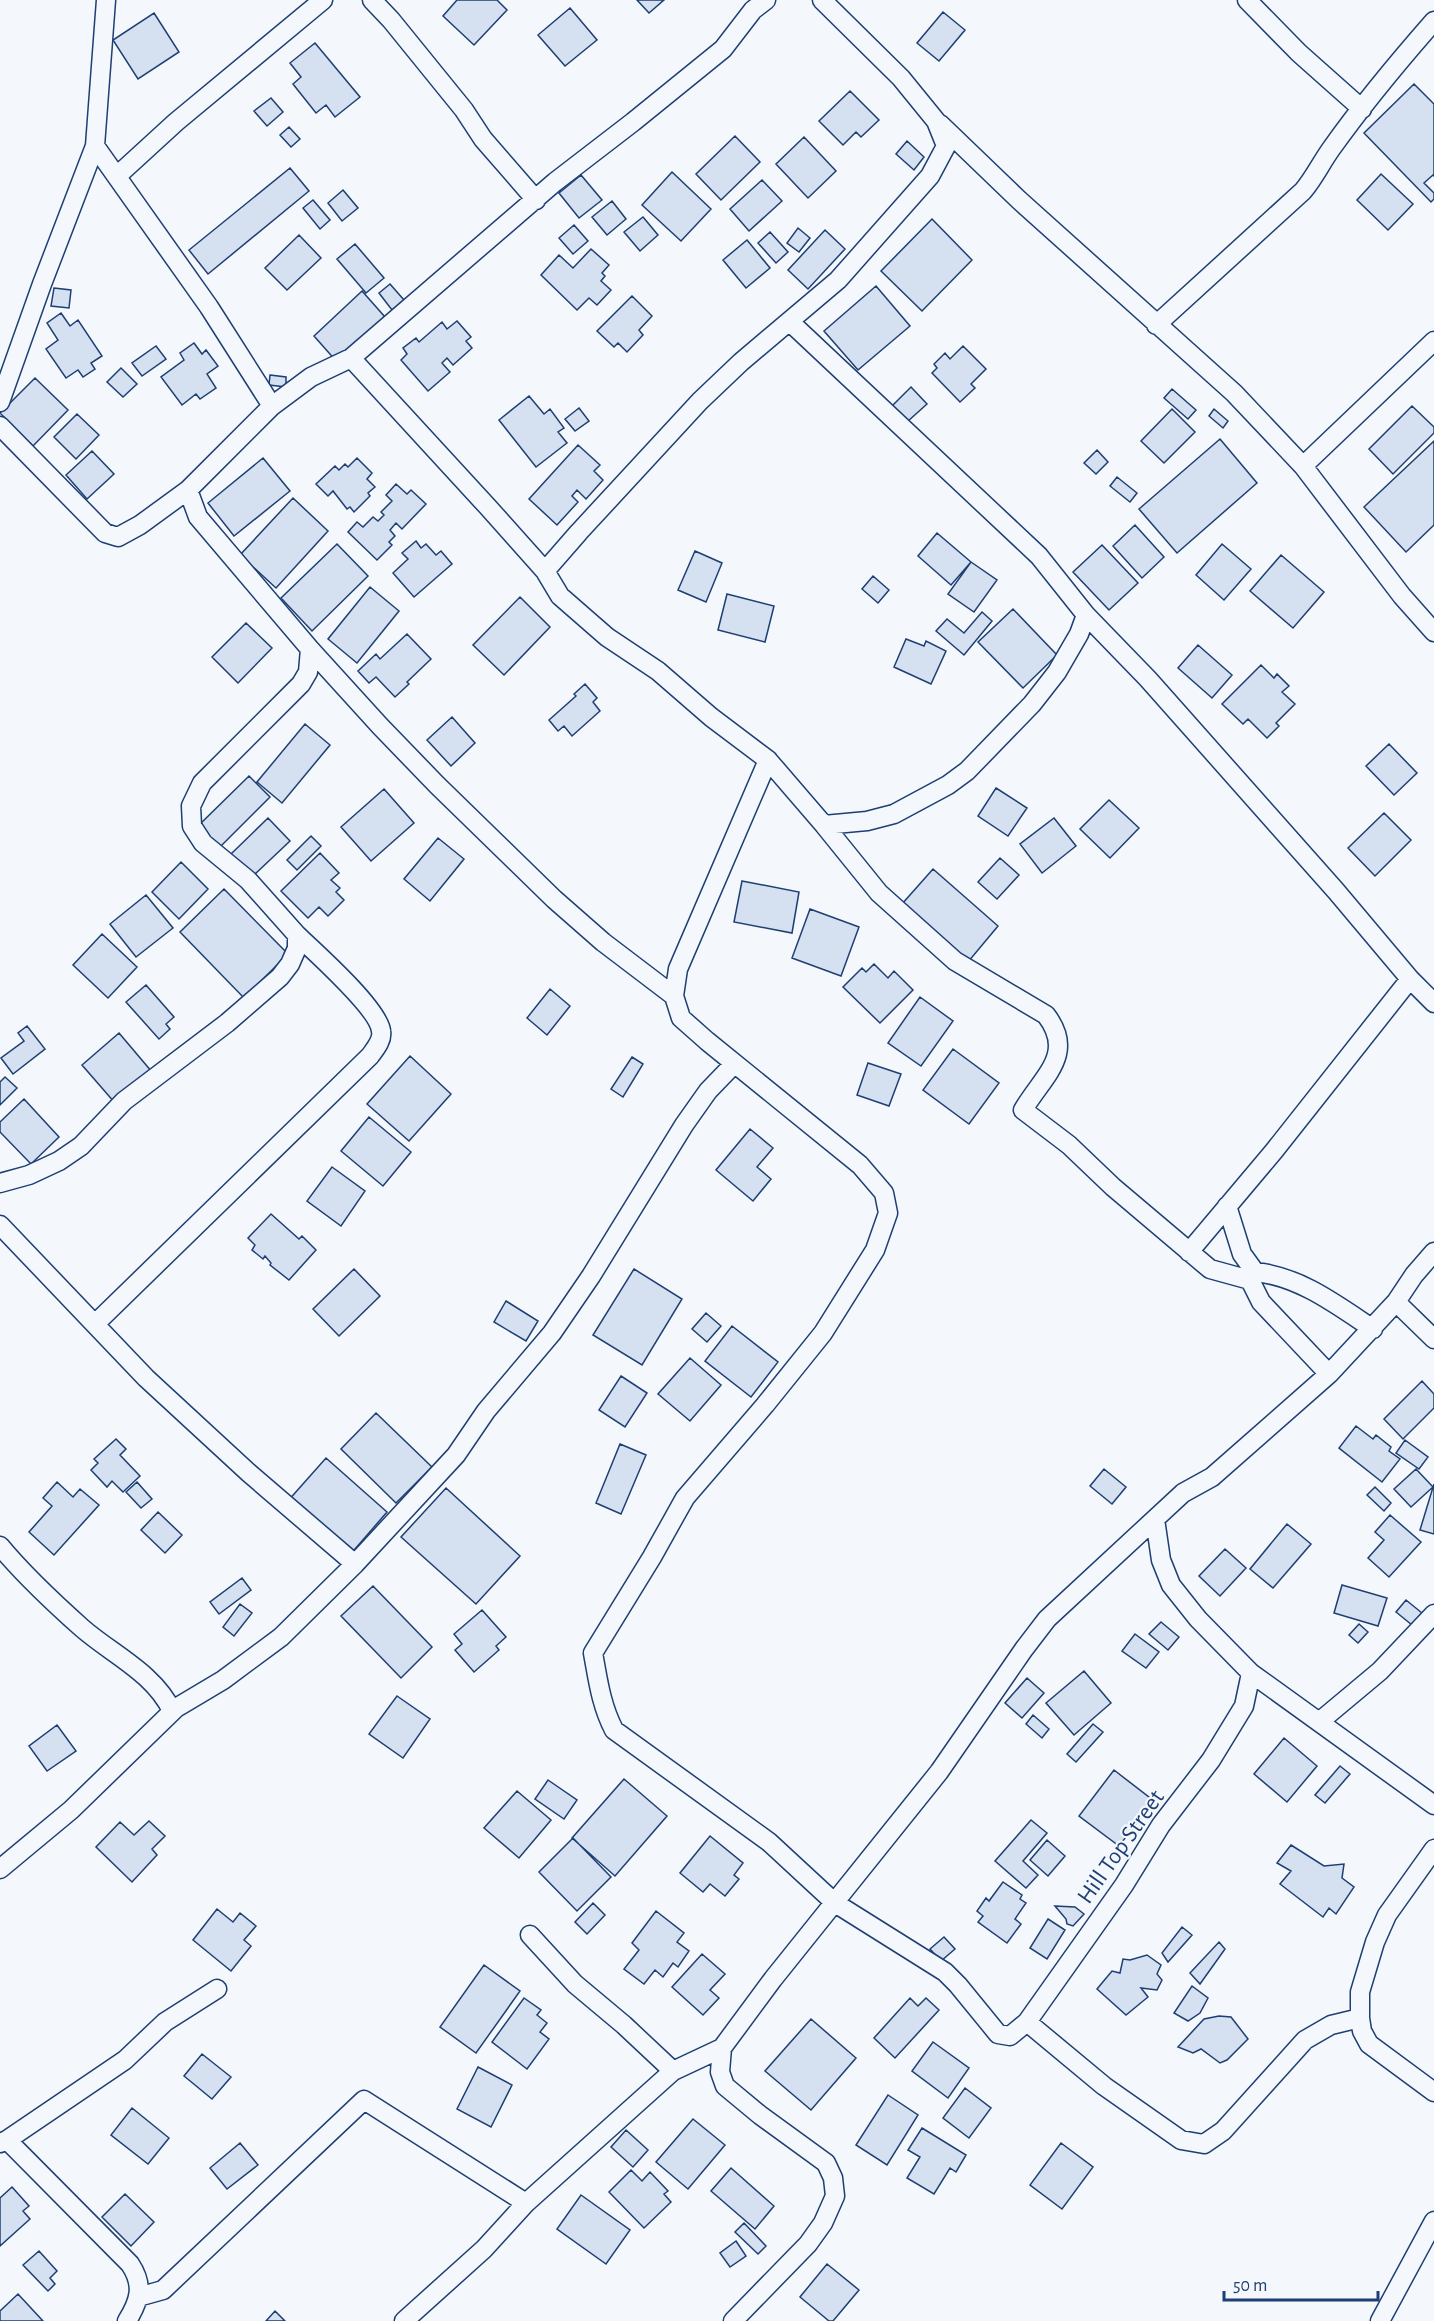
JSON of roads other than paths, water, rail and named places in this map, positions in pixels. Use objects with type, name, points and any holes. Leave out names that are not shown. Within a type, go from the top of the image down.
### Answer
[{"type":"street","points":[[0,402],[95,146],[106,0]]},
{"type":"street","points":[[117,176],[176,122],[323,0]]},
{"type":"street","points":[[372,0],[464,110],[495,154],[536,200]]},
{"type":"street","points":[[822,0],[901,78],[936,121],[1019,200],[1234,393],[1304,466],[1402,596],[1434,632]]},
{"type":"street","points":[[1247,0],[1299,53],[1362,109]]},
{"type":"street","points":[[0,426],[105,533],[118,537],[140,525],[188,490],[272,406],[311,377],[351,358],[555,182],[723,49],[758,3]]},
{"type":"street","points":[[1156,325],[1303,191],[1330,150],[1434,21]]},
{"type":"street","points":[[545,572],[700,401],[741,362],[838,280],[930,176],[946,146],[936,121]]},
{"type":"street","points":[[95,146],[209,307],[272,406]]},
{"type":"street","points":[[789,321],[1039,556],[1086,615],[1148,680],[1336,891],[1410,979],[1434,1003]]},
{"type":"street","points":[[1304,466],[1434,341]]},
{"type":"street","points":[[351,358],[545,572],[560,596],[607,637],[658,671],[711,717],[768,760],[879,892],[955,961],[1046,1015],[1057,1029],[1058,1058],[1023,1110],[1069,1145],[1113,1187],[1210,1269],[1252,1276],[1274,1273],[1313,1291],[1372,1329]]},
{"type":"street","points":[[188,490],[198,517],[310,649],[429,777],[554,899],[603,942],[674,996]]},
{"type":"street","points":[[824,825],[867,821],[894,814],[948,785],[967,771],[1032,704],[1057,672],[1079,634],[1086,615]]},
{"type":"street","points":[[94,1324],[370,1056],[379,1043],[381,1030],[373,1014],[248,880],[203,843],[192,826],[191,806],[202,783],[301,684],[308,672],[310,649]]},
{"type":"street","points":[[768,760],[678,969],[674,996],[681,1018],[734,1064],[860,1164],[884,1193],[888,1213],[874,1250],[823,1333],[685,1498],[593,1653],[602,1702],[614,1730],[769,1842],[835,1903]]},
{"type":"street","points":[[0,1183],[29,1175],[60,1161],[81,1146],[124,1101],[227,1023],[280,977],[290,964],[297,948],[297,934]]},
{"type":"street","points":[[1189,1252],[1410,979]]},
{"type":"street","points":[[0,1869],[71,1810],[172,1711],[223,1680],[281,1637],[355,1564],[456,1455],[486,1411],[552,1333],[591,1276],[690,1116],[708,1090],[734,1064]]},
{"type":"street","points":[[1227,1206],[1242,1254],[1261,1302],[1329,1374]]},
{"type":"street","points":[[0,1225],[192,1422],[355,1564]]},
{"type":"street","points":[[404,2321],[484,2249],[526,2203],[673,2071],[722,2048],[773,1979],[939,1772],[1047,1619],[1183,1493],[1212,1477],[1329,1374],[1396,1302],[1414,1275],[1434,1252]]},
{"type":"street","points":[[1396,1302],[1434,1339]]},
{"type":"street","points":[[1155,1519],[1161,1560],[1171,1585],[1198,1619],[1251,1673],[1434,1805]]},
{"type":"street","points":[[1131,1542],[1161,1560]]},
{"type":"street","points":[[0,1546],[82,1628],[154,1684],[165,1696],[172,1711]]},
{"type":"street","points":[[1319,1722],[1380,1671],[1434,1614]]},
{"type":"street","name":"Hill Top Street","points":[[835,1903],[945,1972],[958,1984],[998,2034],[1010,2036],[1027,2022],[1124,1885],[1161,1825],[1211,1760],[1244,1706],[1251,1673]]},
{"type":"street","points":[[1434,1849],[1387,1916],[1375,1942],[1360,1992],[1362,2031],[1369,2044],[1434,2092]]},
{"type":"street","points":[[530,1935],[575,1984],[624,2025],[673,2071]]},
{"type":"street","points":[[127,2321],[138,2297],[139,2279],[130,2264],[4,2141],[125,2060],[165,2022],[217,1989]]},
{"type":"street","points":[[1027,2022],[1104,2086],[1181,2140],[1203,2144],[1223,2131],[1305,2040],[1331,2025],[1360,2018]]},
{"type":"street","points":[[722,2048],[720,2072],[726,2085],[760,2115],[826,2163],[833,2178],[835,2196],[823,2223],[808,2244],[733,2321]]},
{"type":"street","points":[[138,2297],[163,2290],[364,2100],[526,2203]]},
{"type":"street","points":[[1380,2321],[1434,2221]]}]
